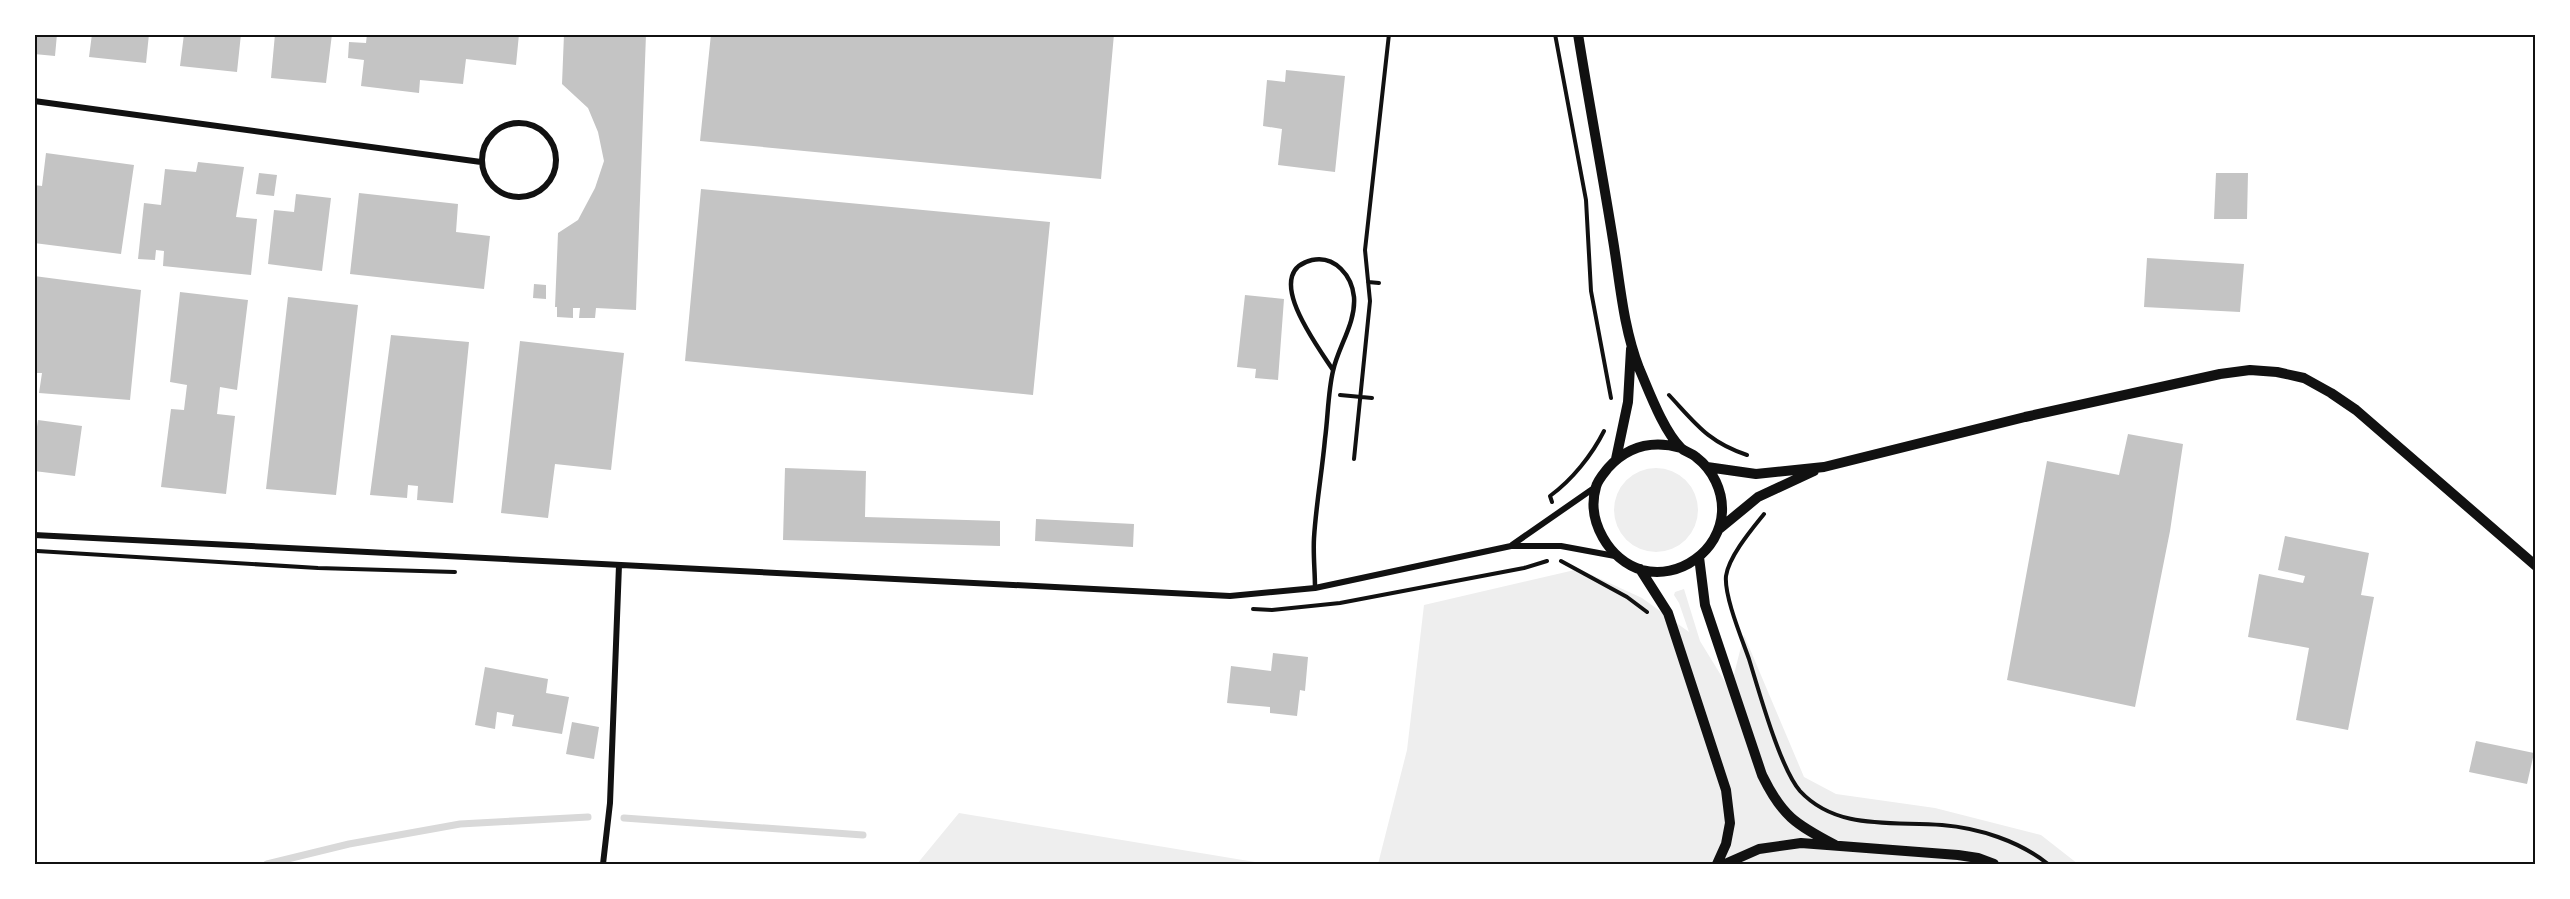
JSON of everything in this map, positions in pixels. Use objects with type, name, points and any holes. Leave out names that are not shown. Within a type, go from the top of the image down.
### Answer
[{"type":"street","points":[[1578,34],[1631,346],[1652,398],[1681,448]]},
{"type":"street","points":[[34,101],[481,162]]},
{"type":"street","points":[[513,122],[535,126],[546,134],[553,145],[556,157],[555,170],[549,182],[539,191],[518,197],[497,190],[489,182],[481,162],[482,150],[493,131],[513,122]]},
{"type":"street","points":[[1511,546],[1596,487],[1616,459],[1628,402],[1631,346]]},
{"type":"street","points":[[1707,467],[1756,474],[1824,467],[2025,417],[2220,374],[2250,370],[2277,372],[2304,378],[2356,410],[2535,566]]},
{"type":"street","points":[[34,535],[1230,596],[1315,588],[1511,546],[1561,546],[1616,556],[1640,569],[1655,572],[1671,571],[1686,566],[1699,557],[1714,540],[1722,514],[1721,497],[1716,481],[1707,467],[1696,456],[1681,448],[1654,444],[1628,452],[1616,459]]},
{"type":"street","points":[[1718,530],[1758,496],[1824,467]]},
{"type":"street","points":[[1596,487],[1594,514],[1601,537],[1616,556]]},
{"type":"street","points":[[1699,557],[1705,604],[1762,775],[1777,802],[1795,824],[1834,845]]},
{"type":"street","points":[[603,864],[610,803],[619,565]]},
{"type":"street","points":[[1640,569],[1668,613],[1726,790],[1730,824],[1726,844],[1717,864]]},
{"type":"street","points":[[1725,864],[1777,844],[1834,845],[1958,855],[1978,858],[1994,864]]},
{"type":"lane","points":[[1315,588],[1314,538],[1333,370],[1349,326],[1354,298],[1347,273],[1327,260],[1317,259],[1307,261],[1296,269],[1292,280],[1291,297],[1301,322],[1333,370]]},
{"type":"path","points":[[1353,459],[1370,301],[1365,250],[1389,34]]},
{"type":"path","points":[[1555,34],[1586,200],[1591,291],[1612,405],[1628,402]]},
{"type":"path","points":[[1330,393],[1372,398]]},
{"type":"path","points":[[1652,398],[1670,395],[1696,427],[1730,449],[1756,458],[1756,474]]},
{"type":"path","points":[[1550,496],[1560,489],[1588,456],[1606,427]]},
{"type":"path","points":[[1758,496],[1766,512],[1739,548],[1726,576],[1730,602],[1770,724],[1787,769],[1800,790],[1821,808],[1847,820],[1944,825],[1992,834],[2022,848],[2048,864]]},
{"type":"path","points":[[34,551],[318,568],[456,572]]},
{"type":"path","points":[[1555,558],[1627,597],[1651,615]]},
{"type":"shaded area","points":[[1656,468],[1672,471],[1686,480],[1695,494],[1698,510],[1695,526],[1686,540],[1672,549],[1656,552],[1640,549],[1626,540],[1617,526],[1614,510],[1617,494],[1626,480],[1640,471]]},
{"type":"shaded area","points":[[1579,569],[1642,598],[1689,632],[1674,595],[1675,592],[1684,589],[1700,641],[1730,690],[1744,635],[1804,777],[1836,794],[1935,808],[2041,835],[2078,864],[1378,864],[1407,750],[1424,605]]},
{"type":"shaded area","points":[[959,813],[1267,864],[917,864]]},
{"type":"building","points":[[34,34],[57,34],[55,56],[34,54]]},
{"type":"building","points":[[92,34],[149,34],[146,63],[89,57]]},
{"type":"building","points":[[184,34],[241,34],[237,72],[180,66]]},
{"type":"building","points":[[275,34],[332,34],[326,83],[271,78]]},
{"type":"building","points":[[367,34],[519,34],[516,65],[466,59],[463,84],[420,80],[419,93],[361,86],[364,60],[348,58],[349,42],[366,43]]},
{"type":"building","points":[[564,34],[646,34],[636,310],[596,308],[595,318],[579,318],[580,308],[573,308],[573,318],[557,317],[557,307],[555,307],[558,233],[578,220],[595,188],[604,161],[598,132],[588,108],[562,84]]},
{"type":"building","points":[[711,34],[1114,34],[1101,179],[700,141]]},
{"type":"building","points":[[1286,70],[1345,76],[1335,172],[1278,165],[1282,129],[1263,126],[1267,80],[1285,82]]},
{"type":"building","points":[[46,153],[134,165],[121,254],[34,243],[34,185],[42,186]]},
{"type":"building","points":[[198,162],[244,167],[236,217],[257,219],[251,275],[163,266],[164,251],[156,250],[155,260],[138,259],[144,203],[161,205],[165,169],[196,172]]},
{"type":"building","points":[[259,173],[277,175],[274,196],[256,194]]},
{"type":"building","points":[[2216,173],[2248,173],[2247,219],[2214,219]]},
{"type":"building","points":[[701,189],[1050,222],[1033,395],[685,361]]},
{"type":"building","points":[[359,193],[458,204],[456,232],[490,236],[484,289],[350,274]]},
{"type":"building","points":[[296,194],[331,198],[322,271],[268,264],[274,210],[294,212]]},
{"type":"building","points":[[2147,258],[2244,264],[2240,312],[2144,307]]},
{"type":"building","points":[[34,276],[141,290],[130,400],[39,393],[42,373],[34,373]]},
{"type":"building","points":[[534,284],[546,285],[546,299],[533,298]]},
{"type":"building","points":[[180,292],[248,300],[237,390],[220,387],[217,414],[235,416],[226,494],[161,487],[171,409],[184,410],[187,385],[170,382]]},
{"type":"building","points":[[1245,295],[1284,299],[1278,380],[1255,378],[1256,369],[1237,367]]},
{"type":"building","points":[[288,297],[358,305],[336,495],[266,489]]},
{"type":"building","points":[[391,335],[469,342],[453,503],[417,500],[418,486],[408,485],[407,498],[370,495]]},
{"type":"building","points":[[520,341],[624,353],[611,470],[555,464],[548,518],[501,513]]},
{"type":"building","points":[[38,420],[82,426],[75,476],[34,471],[34,447]]},
{"type":"building","points":[[2128,434],[2183,444],[2170,531],[2135,707],[2007,680],[2047,461],[2119,475]]},
{"type":"building","points":[[785,468],[866,471],[865,517],[1000,521],[1000,546],[783,540]]},
{"type":"building","points":[[1036,519],[1134,524],[1133,547],[1035,541]]},
{"type":"building","points":[[2285,536],[2369,553],[2361,595],[2374,597],[2348,730],[2296,720],[2309,648],[2248,637],[2259,574],[2303,583],[2305,576],[2278,570]]},
{"type":"building","points":[[1273,653],[1308,657],[1305,691],[1300,690],[1297,716],[1270,713],[1270,707],[1227,703],[1231,666],[1271,671]]},
{"type":"building","points":[[485,667],[548,679],[546,693],[569,697],[562,734],[512,726],[514,715],[497,712],[495,729],[475,725]]},
{"type":"building","points":[[572,722],[599,727],[594,759],[566,754]]},
{"type":"building","points":[[2476,741],[2534,753],[2527,784],[2469,772]]},
{"type":"waterway","points":[[267,864],[349,844],[460,824],[588,817]]},
{"type":"waterway","points":[[624,818],[863,835]]}]
